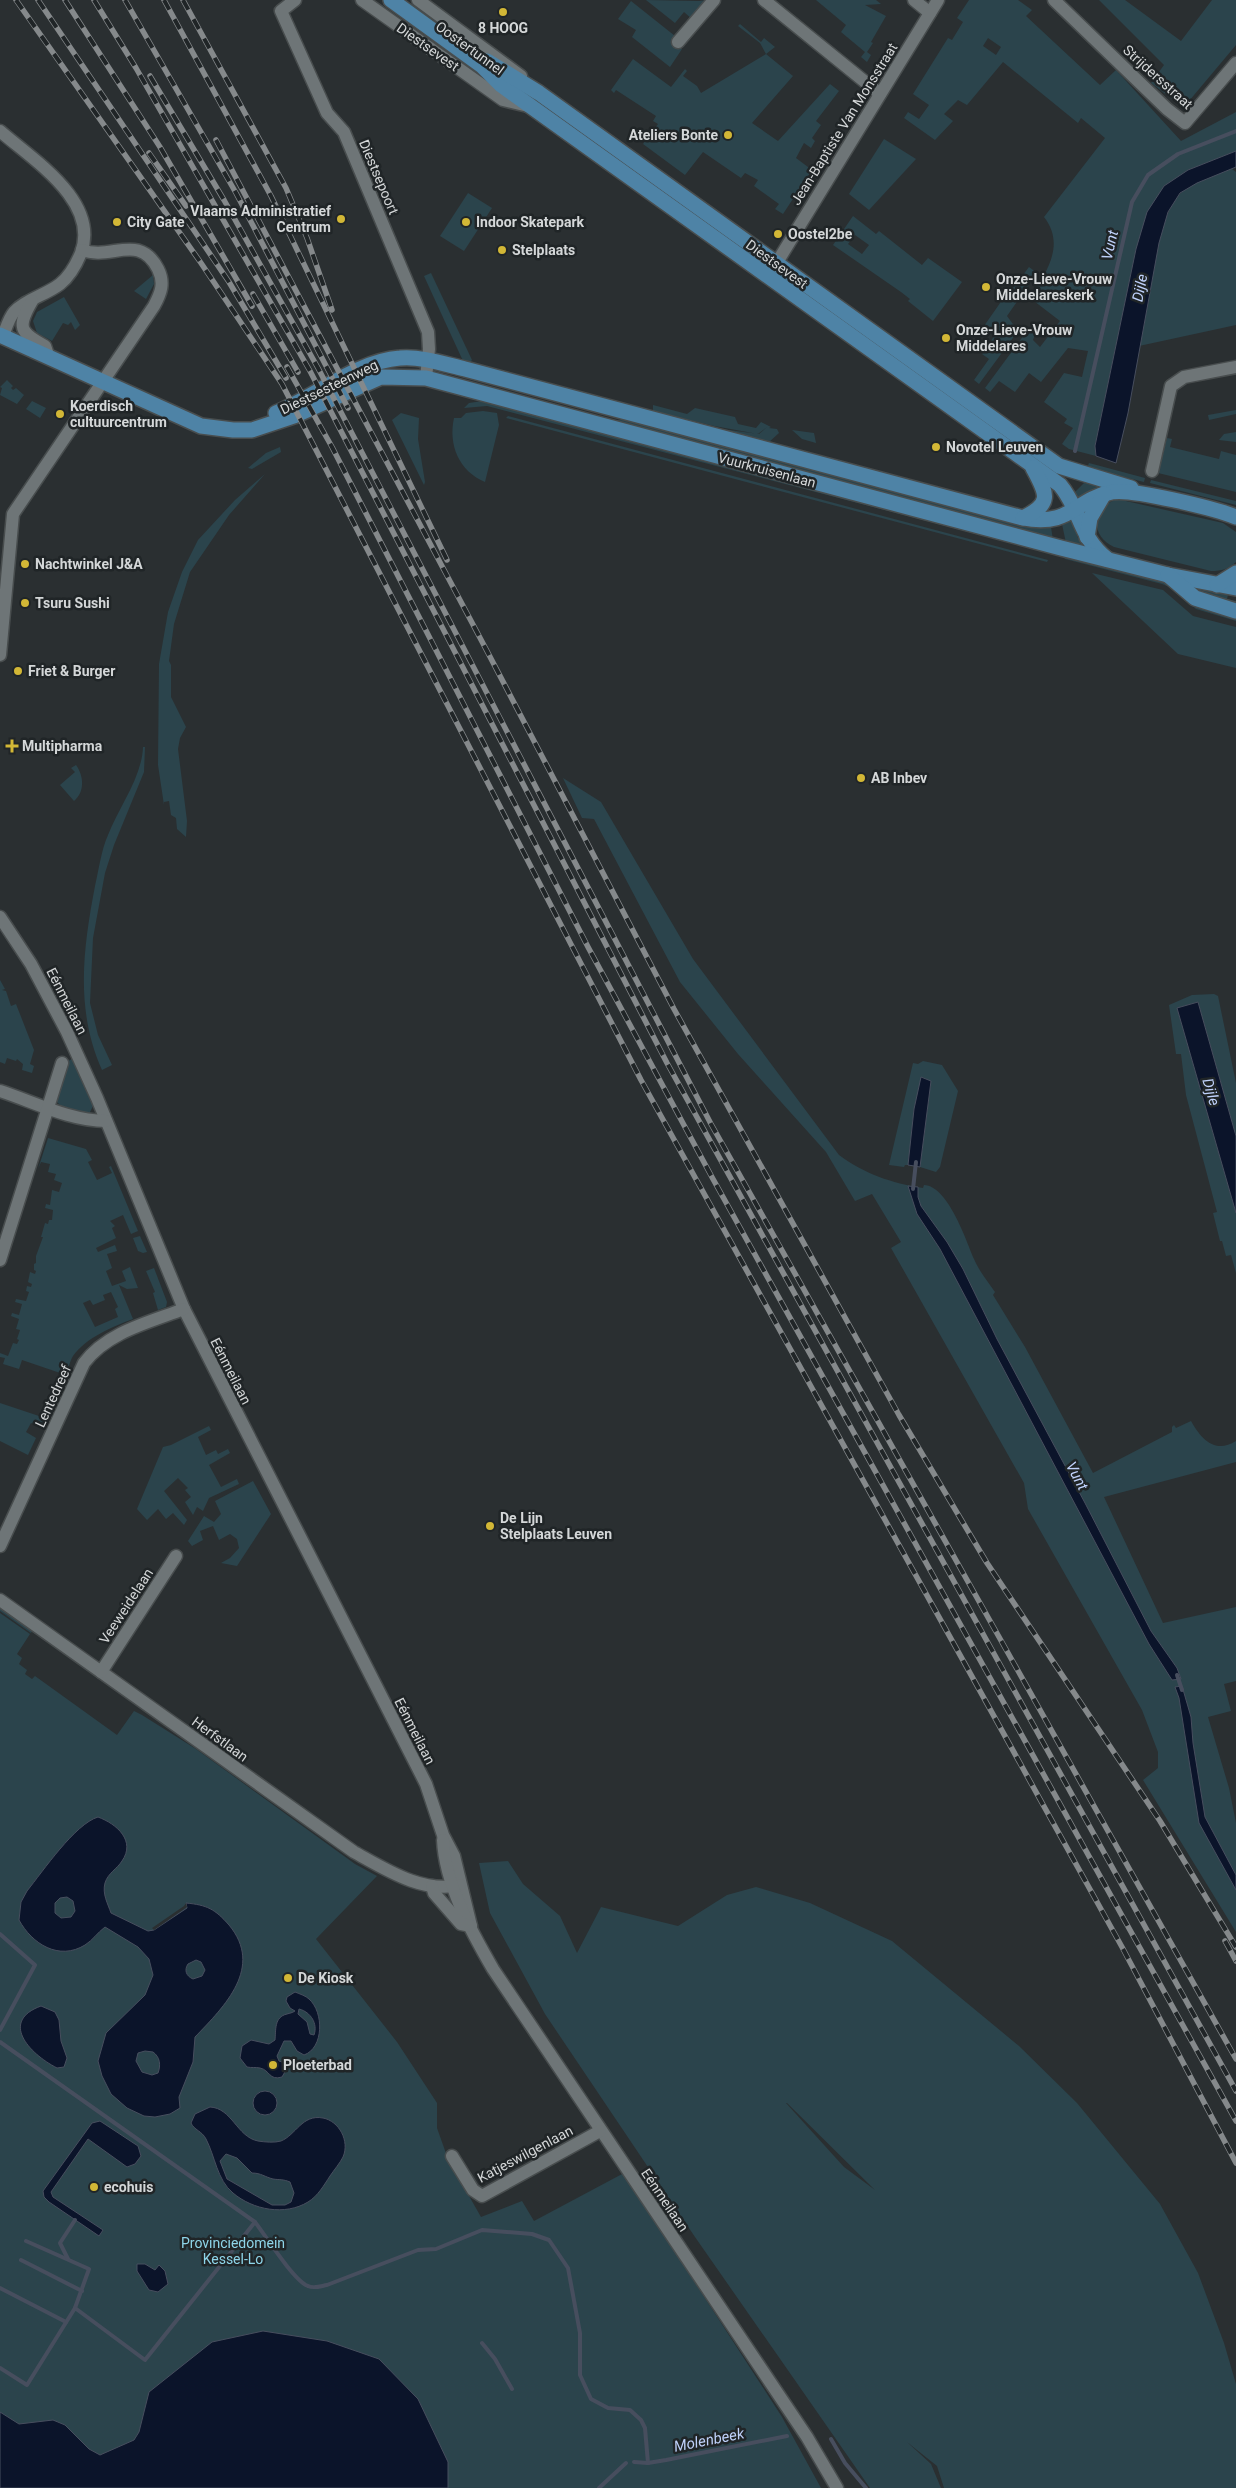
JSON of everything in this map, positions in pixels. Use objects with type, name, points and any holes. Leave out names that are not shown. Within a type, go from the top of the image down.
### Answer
[{"type":"main road","name":"Oostertunnel","points":[[391,0],[482,66],[501,85],[530,106]]},
{"type":"main road","name":"Oostertunnel","points":[[403,0],[515,80],[539,93]]},
{"type":"main road","name":"Diestsevest","points":[[539,93],[1059,466],[1154,496]]},
{"type":"main road","name":"Diestsevest","points":[[530,106],[1060,485],[1068,494],[1087,537],[1096,550],[1109,560]]},
{"type":"main road","name":"Diestsesteenweg","points":[[1,336],[48,355],[191,422],[213,429],[252,430],[270,425],[381,377],[426,378]]},
{"type":"main road","name":"Diestsesteenweg","points":[[233,430],[284,410],[373,363],[400,358],[428,361]]},
{"type":"main road","name":"Vuurkruisenlaan","points":[[428,361],[735,440],[1023,518],[1041,521],[1052,520],[1104,494]]},
{"type":"main road","name":"Vuurkruisenlaan","points":[[426,378],[1168,576],[1236,588]]},
{"type":"main road","points":[[1023,518],[1036,512],[1043,505],[1044,501],[1044,489],[1031,464]]},
{"type":"main road","points":[[1087,537],[1087,528],[1091,516],[1104,494],[1115,491],[1154,496],[1236,517]]},
{"type":"main road","points":[[1217,585],[1236,573]]},
{"type":"main road","points":[[1168,576],[1195,598],[1236,611]]},
{"type":"street","name":"Diestsepoort","points":[[294,0],[282,11],[327,113],[344,132],[428,332],[426,378]]},
{"type":"street","name":"Diestsevest","points":[[362,0],[503,100],[530,106]]},
{"type":"street","name":"Diestsevest","points":[[418,0],[517,72],[539,93]]},
{"type":"street","points":[[678,42],[714,0]]},
{"type":"street","points":[[764,0],[880,94]]},
{"type":"street","points":[[914,0],[930,13]]},
{"type":"street","name":"Jean-Baptiste Van Monsstraat","points":[[776,264],[938,0]]},
{"type":"street","name":"Strijdersstraat","points":[[1054,0],[1167,109],[1185,123],[1236,63]]},
{"type":"street","points":[[0,131],[63,187],[75,201],[84,226],[82,250],[75,267],[64,280],[15,310],[1,336]]},
{"type":"street","points":[[0,656],[5,538],[13,514],[154,306],[161,291],[162,280],[155,263],[141,251],[131,248],[90,253],[82,250]]},
{"type":"street","points":[[33,299],[23,318],[22,329],[27,336],[45,346],[48,355]]},
{"type":"street","points":[[1152,471],[1171,386],[1184,377],[1236,366]]},
{"type":"street","name":"Eénmeilaan","points":[[0,917],[31,964],[67,1032],[184,1309],[426,1784],[443,1836],[444,1859],[457,1885],[471,1926],[493,1969],[828,2469],[837,2488]]},
{"type":"street","points":[[0,1260],[62,1063]]},
{"type":"street","points":[[0,1091],[89,1121],[106,1121]]},
{"type":"street","name":"Lentedreef","points":[[0,1546],[84,1363],[103,1343],[184,1309]]},
{"type":"street","name":"Veeweidelaan","points":[[101,1672],[176,1556]]},
{"type":"street","name":"Herfstlaan","points":[[0,1600],[354,1852],[395,1872],[432,1886],[457,1885]]},
{"type":"street","points":[[432,1886],[434,1894],[457,1920],[461,1924],[471,1926]]},
{"type":"street","name":"Katjeswilgenlaan","points":[[452,2156],[473,2190],[482,2196],[600,2131]]},
{"type":"green space","points":[[646,0],[708,0],[692,19],[684,12],[675,23]]},
{"type":"green space","points":[[816,0],[876,0],[881,4],[865,5],[886,16],[871,42],[873,43],[867,52],[871,55],[867,62],[861,57],[865,52],[841,32],[846,25]]},
{"type":"green space","points":[[969,0],[1018,0],[1032,10],[1026,16],[1100,85],[1116,70],[1181,141],[1236,112],[1236,151],[1188,170],[1164,186],[1136,249],[1095,446],[1096,456],[1069,449],[1062,444],[1073,428],[1064,423],[1067,419],[1044,402],[1064,373],[1082,377],[1088,351],[1068,348],[1041,382],[1029,373],[1015,392],[999,381],[990,392],[985,388],[1024,335],[1028,332],[1033,333],[1035,335],[1033,340],[1040,347],[1060,321],[1030,298],[1047,269],[1053,248],[1050,227],[1044,217],[1105,138],[1081,118],[1078,123],[1003,62],[967,105],[958,100],[944,114],[953,121],[935,140],[904,118],[908,112],[919,119],[929,105],[913,94],[948,38],[952,40],[963,22],[957,18]],"holes":[[[988,38],[1001,47],[996,55],[983,46]]]},
{"type":"green space","points":[[1099,0],[1125,0],[1181,41],[1212,0],[1236,0],[1236,45],[1189,101],[1180,105],[1151,83],[1164,65]]},
{"type":"green space","points":[[631,1],[675,36],[672,41],[682,49],[670,67],[632,37],[636,30],[618,19]]},
{"type":"green space","points":[[740,24],[761,42],[764,38],[775,47],[766,54],[760,43],[738,26]]},
{"type":"green space","points":[[766,54],[793,76],[752,123],[778,141],[830,84],[839,91],[816,121],[821,125],[812,138],[815,141],[811,148],[804,143],[796,158],[812,170],[783,214],[775,209],[779,204],[754,186],[758,180],[745,173],[741,178],[703,152],[685,175],[643,144],[658,124],[653,121],[656,116],[616,90],[614,93],[611,90],[633,59],[671,87],[685,69],[687,71],[683,76],[697,86],[701,93]]},
{"type":"green space","points":[[884,139],[916,159],[869,210],[849,194]]},
{"type":"green space","points":[[1232,169],[1236,172],[1236,325],[1139,346],[1148,289],[1158,244],[1171,206],[1180,194],[1191,185],[1204,178]]},
{"type":"green space","name":"Indoor Skatepark","points":[[468,193],[492,208],[464,251],[440,236]]},
{"type":"green space","points":[[853,216],[876,234],[879,231],[922,265],[928,258],[962,282],[933,321],[908,301],[910,299],[901,292],[833,245]],"holes":[[[855,235],[869,245],[862,254],[848,244]]]},
{"type":"green space","points":[[1029,267],[1037,273],[1007,316],[1018,331],[979,384],[974,380],[989,359],[982,354],[997,332],[984,326],[1005,296],[1013,301],[1018,292],[1013,288]]},
{"type":"green space","points":[[431,273],[472,360],[469,363],[463,361],[424,276]]},
{"type":"green space","points":[[153,275],[154,284],[146,299],[134,291]]},
{"type":"green space","points":[[64,297],[80,325],[75,330],[71,322],[68,325],[63,323],[52,341],[37,333],[33,321],[37,312]]},
{"type":"green space","points":[[460,379],[613,420],[627,420],[1037,527],[1051,527],[1053,540]]},
{"type":"green space","points":[[7,380],[13,386],[11,388],[13,390],[16,388],[24,395],[17,404],[0,395],[2,388],[0,387]]},
{"type":"green space","points":[[32,401],[46,408],[40,418],[26,409]]},
{"type":"green space","points":[[482,401],[1049,551],[1049,553],[487,406],[464,408],[469,403]]},
{"type":"green space","points":[[653,405],[687,414],[695,408],[735,417],[738,424],[756,428],[761,422],[771,427],[769,428],[777,429],[779,433],[768,443],[714,428],[755,433],[714,426],[653,411]]},
{"type":"green space","points":[[1236,410],[1236,414],[1209,420],[1208,415]]},
{"type":"green space","points":[[483,411],[497,413],[499,425],[485,482],[468,471],[462,464],[457,456],[453,438],[454,418],[461,418],[466,413]]},
{"type":"green space","points":[[401,413],[419,418],[418,439],[424,485],[392,420]]},
{"type":"green space","points":[[508,416],[1048,560],[1047,562],[506,418]]},
{"type":"green space","points":[[792,430],[814,433],[816,443],[802,439]]},
{"type":"green space","points":[[1236,432],[1236,442],[1219,440],[1224,434]]},
{"type":"green space","points":[[1167,438],[1172,439],[1170,447],[1219,459],[1221,451],[1236,455],[1236,492],[1158,473]]},
{"type":"green space","points":[[280,447],[281,452],[252,469],[248,468],[266,453]]},
{"type":"green space","points":[[1089,463],[1145,478],[1144,482],[1087,468]]},
{"type":"green space","points":[[265,474],[229,515],[190,572],[174,624],[169,661],[171,665],[171,697],[186,727],[180,738],[178,749],[187,821],[186,837],[177,829],[176,818],[171,815],[169,801],[164,802],[164,805],[158,765],[159,664],[168,612],[182,572],[198,540],[235,500]]},
{"type":"green space","points":[[1151,480],[1236,501],[1236,505],[1150,483]]},
{"type":"green space","points":[[1085,482],[1100,487],[1079,499],[1074,493]]},
{"type":"green space","points":[[1117,499],[1223,523],[1236,532],[1236,562],[1225,569],[1211,571],[1114,547],[1100,536],[1097,522],[1098,515],[1102,509]]},
{"type":"green space","points":[[1071,520],[1078,538],[1086,548],[1066,543],[1062,524]]},
{"type":"green space","points":[[1063,555],[1170,584],[1198,606],[1236,618],[1236,621],[1196,609],[1174,589],[1162,584],[1065,559]]},
{"type":"green space","points":[[1092,573],[1163,590],[1193,616],[1236,627],[1236,668],[1178,654]]},
{"type":"green space","points":[[1196,589],[1228,595],[1227,599],[1236,601],[1236,605],[1204,595]]},
{"type":"green space","points":[[143,747],[145,747],[144,772],[114,845],[105,873],[93,938],[90,1003],[98,1035],[112,1065],[102,1070],[93,1047],[85,1002],[84,979],[87,933],[104,847],[139,769]]},
{"type":"green space","points":[[76,765],[81,774],[82,789],[74,801],[60,785],[75,772],[71,768]]},
{"type":"green space","points":[[563,778],[601,802],[693,959],[839,1155],[879,1177],[911,1186],[923,1188],[924,1185],[933,1188],[941,1194],[955,1215],[976,1263],[995,1292],[993,1295],[1025,1347],[1093,1473],[1172,1432],[1174,1425],[1176,1428],[1191,1421],[1203,1438],[1214,1445],[1228,1445],[1236,1441],[1236,1462],[1104,1497],[1163,1623],[1236,1607],[1236,1681],[1224,1684],[1231,1711],[1208,1717],[1229,1788],[1236,1823],[1236,1932],[1143,1780],[1158,1768],[1158,1752],[1142,1710],[1028,1509],[1024,1483],[891,1248],[901,1242],[872,1194],[855,1201],[826,1152],[738,1054],[680,982],[594,819],[582,818]]},
{"type":"green space","points":[[0,980],[5,989],[2,990],[6,991],[11,1006],[16,1004],[34,1050],[30,1064],[34,1066],[32,1073],[22,1070],[23,1064],[17,1059],[16,1061],[7,1058],[5,1064],[0,1062]]},
{"type":"green space","points":[[1214,994],[1218,996],[1236,1083],[1236,1136],[1198,1002],[1177,1008],[1236,1213],[1236,1273],[1231,1255],[1226,1256],[1222,1241],[1220,1241],[1213,1213],[1217,1212],[1186,1095],[1181,1054],[1176,1054],[1169,1005],[1192,995]]},
{"type":"green space","points":[[72,1059],[93,1106],[89,1114],[63,1108],[57,1102],[68,1061]]},
{"type":"green space","points":[[923,1061],[942,1065],[958,1091],[940,1167],[936,1172],[920,1167],[931,1081],[922,1077],[914,1109],[908,1165],[904,1167],[889,1165],[913,1063],[918,1064]]},
{"type":"green space","points":[[48,1138],[86,1149],[92,1160],[88,1162],[97,1180],[112,1173],[109,1167],[111,1166],[138,1231],[131,1234],[123,1215],[110,1221],[115,1226],[112,1228],[116,1238],[96,1248],[98,1252],[115,1245],[117,1251],[107,1254],[112,1268],[106,1271],[112,1286],[126,1281],[122,1271],[130,1267],[138,1288],[127,1289],[119,1285],[133,1319],[108,1329],[85,1343],[73,1356],[66,1375],[22,1360],[19,1369],[3,1364],[5,1358],[0,1357],[0,1353],[8,1356],[13,1343],[17,1344],[19,1340],[17,1339],[20,1330],[16,1329],[19,1319],[11,1316],[12,1313],[19,1315],[22,1304],[15,1302],[16,1299],[26,1301],[29,1292],[26,1291],[27,1286],[31,1287],[32,1284],[28,1282],[30,1272],[35,1274],[36,1271],[34,1270],[34,1264],[36,1263],[36,1256],[43,1237],[41,1237],[45,1223],[48,1224],[49,1220],[52,1220],[53,1210],[45,1208],[46,1204],[50,1205],[52,1190],[59,1192],[62,1183],[54,1180],[56,1174],[48,1172],[50,1164],[41,1162],[38,1169]],"holes":[[[111,1292],[118,1307],[115,1309],[118,1317],[95,1327],[83,1303],[90,1300],[93,1305],[105,1300],[103,1295]]]},
{"type":"green space","points":[[140,1236],[147,1252],[138,1251],[133,1238]]},
{"type":"green space","points":[[154,1268],[167,1302],[166,1307],[158,1310],[153,1293],[155,1292],[146,1271]]},
{"type":"green space","points":[[0,1403],[45,1418],[41,1427],[31,1423],[26,1432],[36,1438],[28,1455],[0,1441]]},
{"type":"green space","points":[[209,1426],[211,1430],[198,1437],[206,1455],[216,1450],[218,1454],[228,1449],[230,1453],[209,1465],[221,1487],[237,1479],[239,1484],[209,1498],[203,1511],[197,1507],[193,1515],[185,1502],[191,1497],[185,1490],[188,1488],[178,1478],[164,1491],[187,1520],[184,1525],[173,1513],[166,1519],[158,1509],[147,1520],[137,1509],[163,1447],[171,1445]]},
{"type":"green space","points":[[253,1481],[271,1514],[237,1566],[221,1563],[230,1558],[239,1548],[237,1539],[230,1534],[219,1540],[213,1526],[200,1531],[203,1540],[192,1546],[188,1541],[204,1516],[214,1522],[221,1514],[215,1501]]},
{"type":"green space","points":[[0,1608],[32,1631],[31,1633],[0,1611]]},
{"type":"green space","name":"Provinciedomein Kessel-Lo","points":[[0,1613],[30,1634],[17,1654],[22,1658],[19,1664],[27,1670],[25,1674],[32,1679],[35,1676],[117,1735],[134,1711],[142,1715],[196,1749],[355,1864],[377,1876],[316,1939],[397,2042],[437,2103],[437,2128],[448,2159],[481,2217],[522,2201],[534,2221],[624,2173],[782,2417],[821,2488],[0,2488]]},
{"type":"green space","points":[[508,1861],[523,1884],[560,1916],[577,1953],[601,1907],[678,1926],[727,1895],[756,1887],[810,1903],[892,1941],[1019,2046],[1077,2103],[1160,2204],[1198,2273],[1224,2343],[1236,2384],[1236,2488],[944,2488],[937,2466],[907,2442],[931,2464],[941,2488],[870,2488],[695,2237],[545,2014],[490,1913],[479,1863]],"holes":[[[787,2103],[875,2190],[844,2167]]]},
{"type":"water","name":"Dijle","points":[[1236,151],[1236,167],[1197,183],[1180,193],[1168,212],[1159,243],[1128,413],[1116,463],[1096,456],[1095,446],[1136,249],[1147,212],[1164,186],[1188,170]]},
{"type":"water","name":"Dijle","points":[[1198,1002],[1236,1136],[1236,1213],[1177,1008]]},
{"type":"water","points":[[921,1077],[931,1081],[920,1167],[908,1165],[914,1109]]},
{"type":"water","points":[[908,1186],[918,1187],[918,1197],[921,1206],[947,1242],[963,1269],[997,1339],[1151,1631],[1177,1668],[1181,1679],[1172,1680],[1149,1644],[940,1249],[917,1214]]},
{"type":"water","points":[[1182,1686],[1191,1717],[1193,1743],[1205,1817],[1236,1875],[1236,1890],[1199,1823],[1179,1698],[1175,1687]]},
{"type":"water","points":[[98,1817],[105,1820],[118,1829],[126,1840],[126,1854],[108,1876],[104,1887],[111,1913],[148,1931],[154,1930],[187,1908],[186,1903],[200,1905],[219,1915],[229,1925],[239,1941],[243,1956],[242,1971],[228,1999],[195,2037],[193,2062],[179,2097],[180,2108],[170,2114],[155,2117],[144,2116],[127,2108],[111,2094],[102,2076],[98,2061],[106,2033],[145,1995],[153,1975],[149,1959],[138,1947],[105,1927],[85,1945],[75,1950],[66,1951],[47,1948],[31,1936],[19,1920],[21,1902],[27,1891],[60,1849],[89,1821]],"holes":[[[67,1897],[73,1901],[75,1911],[71,1917],[61,1918],[55,1913],[55,1903],[60,1898]],[[196,1960],[201,1962],[205,1970],[202,1976],[193,1979],[187,1975],[188,1964]],[[145,2051],[153,2052],[159,2061],[158,2073],[152,2075],[142,2072],[136,2061],[138,2053]]]},
{"type":"water","points":[[295,1992],[308,1998],[317,2012],[320,2029],[315,2045],[311,2051],[304,2055],[297,2051],[291,2041],[284,2041],[277,2056],[279,2061],[285,2063],[286,2070],[282,2077],[274,2078],[263,2069],[247,2067],[240,2058],[242,2046],[251,2040],[269,2044],[275,2040],[276,2024],[280,2018],[295,2011],[290,2008],[286,2001],[287,1997]],"holes":[[[299,2009],[313,2019],[314,2035],[310,2034],[307,2022],[298,2014]]]},
{"type":"water","points":[[41,2006],[55,2012],[59,2020],[61,2041],[67,2058],[64,2067],[57,2068],[46,2062],[28,2046],[23,2037],[20,2028],[22,2020],[29,2012]]},
{"type":"water","points":[[260,2091],[270,2091],[277,2098],[277,2108],[270,2115],[260,2115],[253,2108],[253,2098]]},
{"type":"water","points":[[210,2107],[218,2109],[224,2112],[251,2138],[270,2142],[281,2141],[310,2119],[323,2118],[334,2123],[342,2133],[345,2151],[342,2159],[323,2187],[308,2202],[289,2209],[279,2210],[259,2207],[241,2199],[223,2181],[206,2139],[191,2123],[195,2114]],"holes":[[[226,2154],[237,2158],[252,2173],[290,2182],[294,2193],[291,2202],[285,2205],[272,2205],[227,2179],[220,2161]]]},
{"type":"water","points":[[100,2121],[138,2146],[141,2156],[135,2164],[127,2167],[88,2139],[51,2192],[53,2197],[103,2230],[99,2236],[49,2202],[44,2197],[43,2191],[92,2123]]},
{"type":"water","points":[[137,2264],[145,2264],[155,2270],[159,2265],[165,2271],[168,2284],[158,2292],[149,2290],[137,2271]]},
{"type":"water","points":[[263,2331],[327,2341],[379,2359],[418,2399],[448,2462],[448,2488],[0,2488],[0,2412],[19,2424],[53,2420],[65,2425],[89,2449],[100,2455],[134,2440],[139,2432],[149,2392],[212,2342]]},
{"type":"pier","points":[[186,1903],[187,1907],[154,1930],[152,1928],[184,1906]]},
{"type":"waterway","name":"Vunt","points":[[1075,451],[1132,202],[1148,175],[1178,154],[1236,131]]},
{"type":"waterway","name":"Vunt","points":[[913,1189],[916,1162]]},
{"type":"waterway","name":"Vunt","points":[[1177,1675],[1182,1690]]},
{"type":"waterway","points":[[0,1934],[35,1965],[0,2030]]},
{"type":"waterway","points":[[0,2042],[255,2222],[295,2276],[310,2287],[327,2285],[418,2250],[436,2249],[482,2230],[532,2234],[549,2240],[568,2268],[580,2333],[580,2375],[591,2399],[608,2408],[630,2410],[641,2420],[645,2428],[648,2463]]},
{"type":"waterway","points":[[68,2259],[60,2243],[75,2220]]},
{"type":"waterway","points":[[0,2368],[27,2385],[75,2308],[145,2360],[255,2222]]},
{"type":"waterway","points":[[26,2241],[89,2269],[75,2308]]},
{"type":"waterway","points":[[21,2260],[82,2291]]},
{"type":"waterway","points":[[0,2288],[66,2322]]},
{"type":"waterway","points":[[482,2343],[495,2359],[512,2389]]},
{"type":"waterway","name":"Molenbeek","points":[[634,2462],[648,2463],[666,2460],[787,2436]]},
{"type":"waterway","points":[[831,2439],[845,2463],[866,2488]]},
{"type":"waterway","name":"Molenbeek","points":[[599,2488],[626,2463]]},
{"type":"railway","points":[[16,0],[201,263],[282,384],[641,1080],[1122,1947],[1236,2163]]},
{"type":"railway","points":[[38,0],[229,282],[286,378]]},
{"type":"railway","points":[[65,0],[160,147],[252,306]]},
{"type":"railway","points":[[94,0],[136,68],[310,371],[667,1063],[1236,2091]]},
{"type":"railway","points":[[125,0],[236,193],[348,408]]},
{"type":"railway","points":[[164,0],[271,196],[447,560]]},
{"type":"railway","points":[[183,0],[286,188],[307,238],[332,310]]},
{"type":"railway","points":[[150,76],[224,200],[318,368],[711,1124],[1236,2059]]},
{"type":"railway","points":[[216,140],[674,1009],[899,1415],[987,1563],[1160,1821],[1236,1947]]},
{"type":"railway","points":[[149,153],[186,206]]},
{"type":"railway","points":[[253,294],[298,372]]},
{"type":"railway","points":[[287,367],[332,447],[588,947],[713,1179],[1236,2121]]},
{"type":"railway","points":[[1225,1941],[1236,1961]]},
{"type":"place","name":"8 HOOG","points":[[503,12]]},
{"type":"place","name":"Ateliers Bonte","points":[[728,135]]},
{"type":"place","name":"Vlaams Administratief Centrum","points":[[341,219]]},
{"type":"place","name":"City Gate","points":[[117,222]]},
{"type":"place","name":"Indoor Skatepark","points":[[466,222]]},
{"type":"place","name":"Oostel2be","points":[[778,234]]},
{"type":"place","name":"Stelplaats","points":[[502,250]]},
{"type":"place","name":"Onze-Lieve-Vrouw Middelareskerk","points":[[986,287]]},
{"type":"place","name":"Onze-Lieve-Vrouw Middelares","points":[[946,338]]},
{"type":"place","name":"Koerdisch cultuurcentrum","points":[[60,414]]},
{"type":"place","name":"Novotel Leuven","points":[[936,447]]},
{"type":"place","name":"Nachtwinkel J&A","points":[[25,564]]},
{"type":"place","name":"Tsuru Sushi","points":[[25,603]]},
{"type":"place","name":"Friet & Burger","points":[[18,671]]},
{"type":"place","name":"Multipharma","points":[[12,746]]},
{"type":"place","name":"AB Inbev","points":[[861,778]]},
{"type":"place","name":"De Lijn Stelplaats Leuven","points":[[490,1526]]},
{"type":"place","name":"De Kiosk","points":[[288,1978]]},
{"type":"place","name":"Ploeterbad","points":[[273,2065]]},
{"type":"place","name":"ecohuis","points":[[94,2187]]}]
